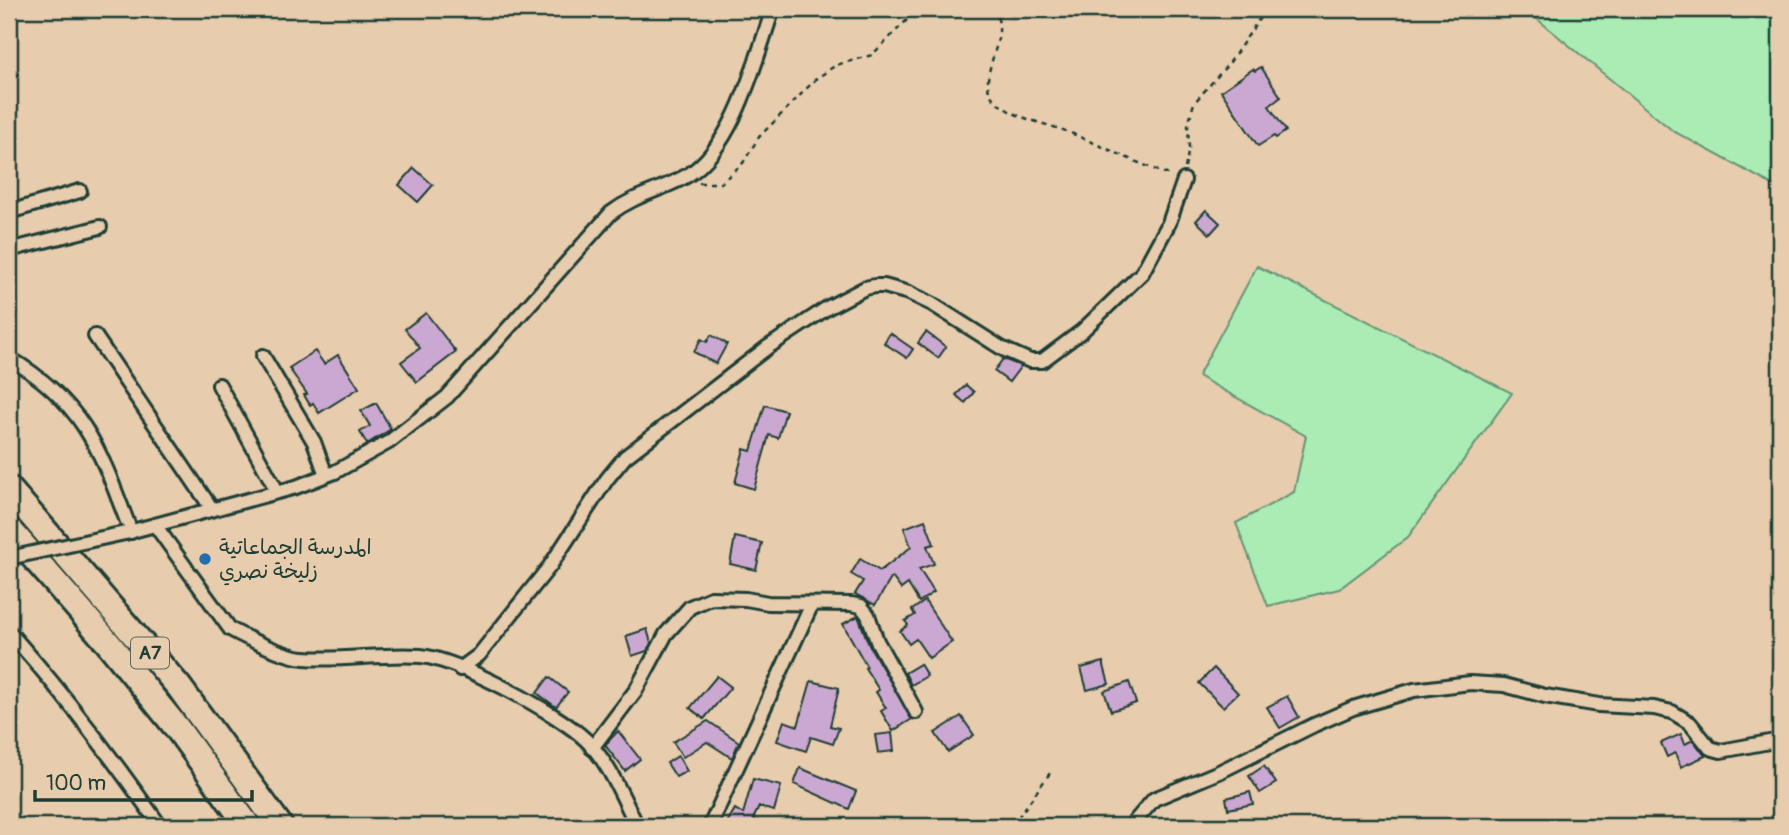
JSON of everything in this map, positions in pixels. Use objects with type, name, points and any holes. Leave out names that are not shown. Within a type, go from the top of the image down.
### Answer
[{"type":"highway","name":"A7","points":[[9,489],[179,687],[281,826]]},
{"type":"highway","name":"A7","points":[[9,528],[177,728],[248,826]]},
{"type":"street","points":[[9,558],[128,533],[277,491],[326,475],[389,442],[447,397],[611,213],[628,200],[686,176],[710,157],[720,143],[754,69],[773,9]]},
{"type":"street","points":[[460,669],[479,655],[542,576],[607,479],[625,457],[768,347],[838,302],[865,288],[884,286],[932,304],[1003,349],[1030,361],[1042,361],[1082,331],[1142,273],[1170,223],[1184,180]]},
{"type":"street","points":[[9,212],[80,191]]},
{"type":"street","points":[[9,250],[100,227]]},
{"type":"street","points":[[96,336],[212,509]]},
{"type":"street","points":[[263,356],[314,442],[326,475]]},
{"type":"street","points":[[9,358],[58,395],[84,423],[96,445],[128,533]]},
{"type":"street","points":[[219,386],[277,491]]},
{"type":"street","points":[[155,526],[230,629],[245,637],[301,658],[422,656],[460,669],[525,698],[586,740],[619,789],[637,826]]},
{"type":"street","points":[[592,748],[636,690],[666,634],[690,607],[711,598],[861,606],[865,609],[877,641],[916,712]]},
{"type":"street","points":[[710,826],[812,604]]},
{"type":"street","points":[[9,632],[114,759],[160,826]]},
{"type":"street","points":[[1132,826],[1154,799],[1227,768],[1314,724],[1353,708],[1414,690],[1470,683],[1504,685],[1545,696],[1654,708],[1672,712],[1689,723],[1710,748],[1721,751],[1780,740]]},
{"type":"path","points":[[686,176],[705,184],[721,183],[743,163],[759,137],[816,79],[836,65],[872,55],[914,13],[922,9]]},
{"type":"path","points":[[992,9],[999,22],[988,75],[989,94],[994,100],[1013,113],[1071,133],[1184,180],[1189,148],[1188,125],[1194,103],[1230,62],[1266,9]]},
{"type":"path","points":[[1012,826],[1050,774]]},
{"type":"green space","points":[[1525,9],[1780,9],[1780,189],[1673,131]]},
{"type":"green space","points":[[1257,266],[1512,393],[1408,537],[1339,589],[1268,606],[1236,523],[1294,492],[1306,436],[1198,376]]},
{"type":"building","points":[[1261,67],[1281,97],[1269,106],[1286,131],[1258,146],[1221,91],[1253,69],[1255,71]]},
{"type":"building","points":[[414,168],[433,185],[418,202],[399,185]]},
{"type":"building","points":[[1206,210],[1220,223],[1210,234],[1196,221]]},
{"type":"building","points":[[426,313],[456,352],[417,382],[401,362],[420,348],[405,329]]},
{"type":"building","points":[[926,332],[946,347],[938,358],[918,343]]},
{"type":"building","points":[[890,333],[913,349],[907,358],[884,343]]},
{"type":"building","points":[[711,335],[727,344],[716,364],[694,352],[701,339],[707,342]]},
{"type":"building","points":[[315,351],[324,364],[338,355],[359,388],[319,413],[313,403],[310,405],[304,395],[307,394],[289,368]]},
{"type":"building","points":[[1003,359],[1021,366],[1009,382],[994,371]]},
{"type":"building","points":[[966,385],[974,392],[965,403],[956,395]]},
{"type":"building","points":[[376,403],[391,429],[367,444],[360,432],[370,426],[361,411]]},
{"type":"building","points":[[765,405],[786,411],[778,438],[769,435],[754,489],[735,483],[744,449],[751,451]]},
{"type":"building","points":[[925,520],[934,544],[927,546],[934,564],[919,569],[934,592],[919,602],[908,584],[901,589],[892,577],[875,605],[855,594],[863,581],[851,574],[860,559],[880,571],[911,547],[904,528]]},
{"type":"building","points":[[735,537],[762,543],[756,570],[730,564]]},
{"type":"building","points":[[925,601],[952,642],[929,658],[916,639],[909,644],[900,631],[908,625],[905,621],[915,615],[912,610]]},
{"type":"building","points":[[858,616],[869,645],[912,719],[893,731],[881,711],[886,708],[876,692],[879,690],[843,624]]},
{"type":"building","points":[[647,629],[651,643],[647,651],[632,656],[626,636]]},
{"type":"building","points":[[1103,662],[1109,684],[1087,690],[1081,668]]},
{"type":"building","points":[[920,664],[927,676],[911,685],[905,673]]},
{"type":"building","points":[[1214,668],[1238,693],[1223,707],[1199,683]]},
{"type":"building","points":[[717,676],[731,687],[704,719],[690,708]]},
{"type":"building","points":[[549,677],[568,692],[556,707],[537,693]]},
{"type":"building","points":[[811,681],[839,688],[830,726],[839,728],[833,744],[811,737],[806,751],[777,741],[784,721],[798,726]]},
{"type":"building","points":[[1129,682],[1136,703],[1111,711],[1104,691]]},
{"type":"building","points":[[1287,696],[1299,717],[1280,728],[1267,707]]},
{"type":"building","points":[[961,716],[974,735],[948,752],[935,733]]},
{"type":"building","points":[[708,721],[739,742],[732,758],[707,742],[683,757],[673,742]]},
{"type":"building","points":[[618,731],[640,759],[625,771],[605,745]]},
{"type":"building","points":[[892,733],[894,751],[878,753],[875,735]]},
{"type":"building","points":[[1681,734],[1685,744],[1693,740],[1705,756],[1681,767],[1675,753],[1667,757],[1661,743]]},
{"type":"building","points":[[678,756],[687,771],[676,777],[667,763]]},
{"type":"building","points":[[1264,766],[1276,783],[1260,793],[1249,776]]},
{"type":"building","points":[[800,768],[856,791],[849,809],[794,784]]},
{"type":"building","points":[[753,779],[781,786],[774,811],[759,807],[753,819],[766,826],[725,826],[735,809],[743,814]]},
{"type":"building","points":[[1250,792],[1253,804],[1228,809],[1226,798]]},
{"type":"place","name":"المدرسة الجماعاتية زليخة نصري","points":[[205,559]]}]
